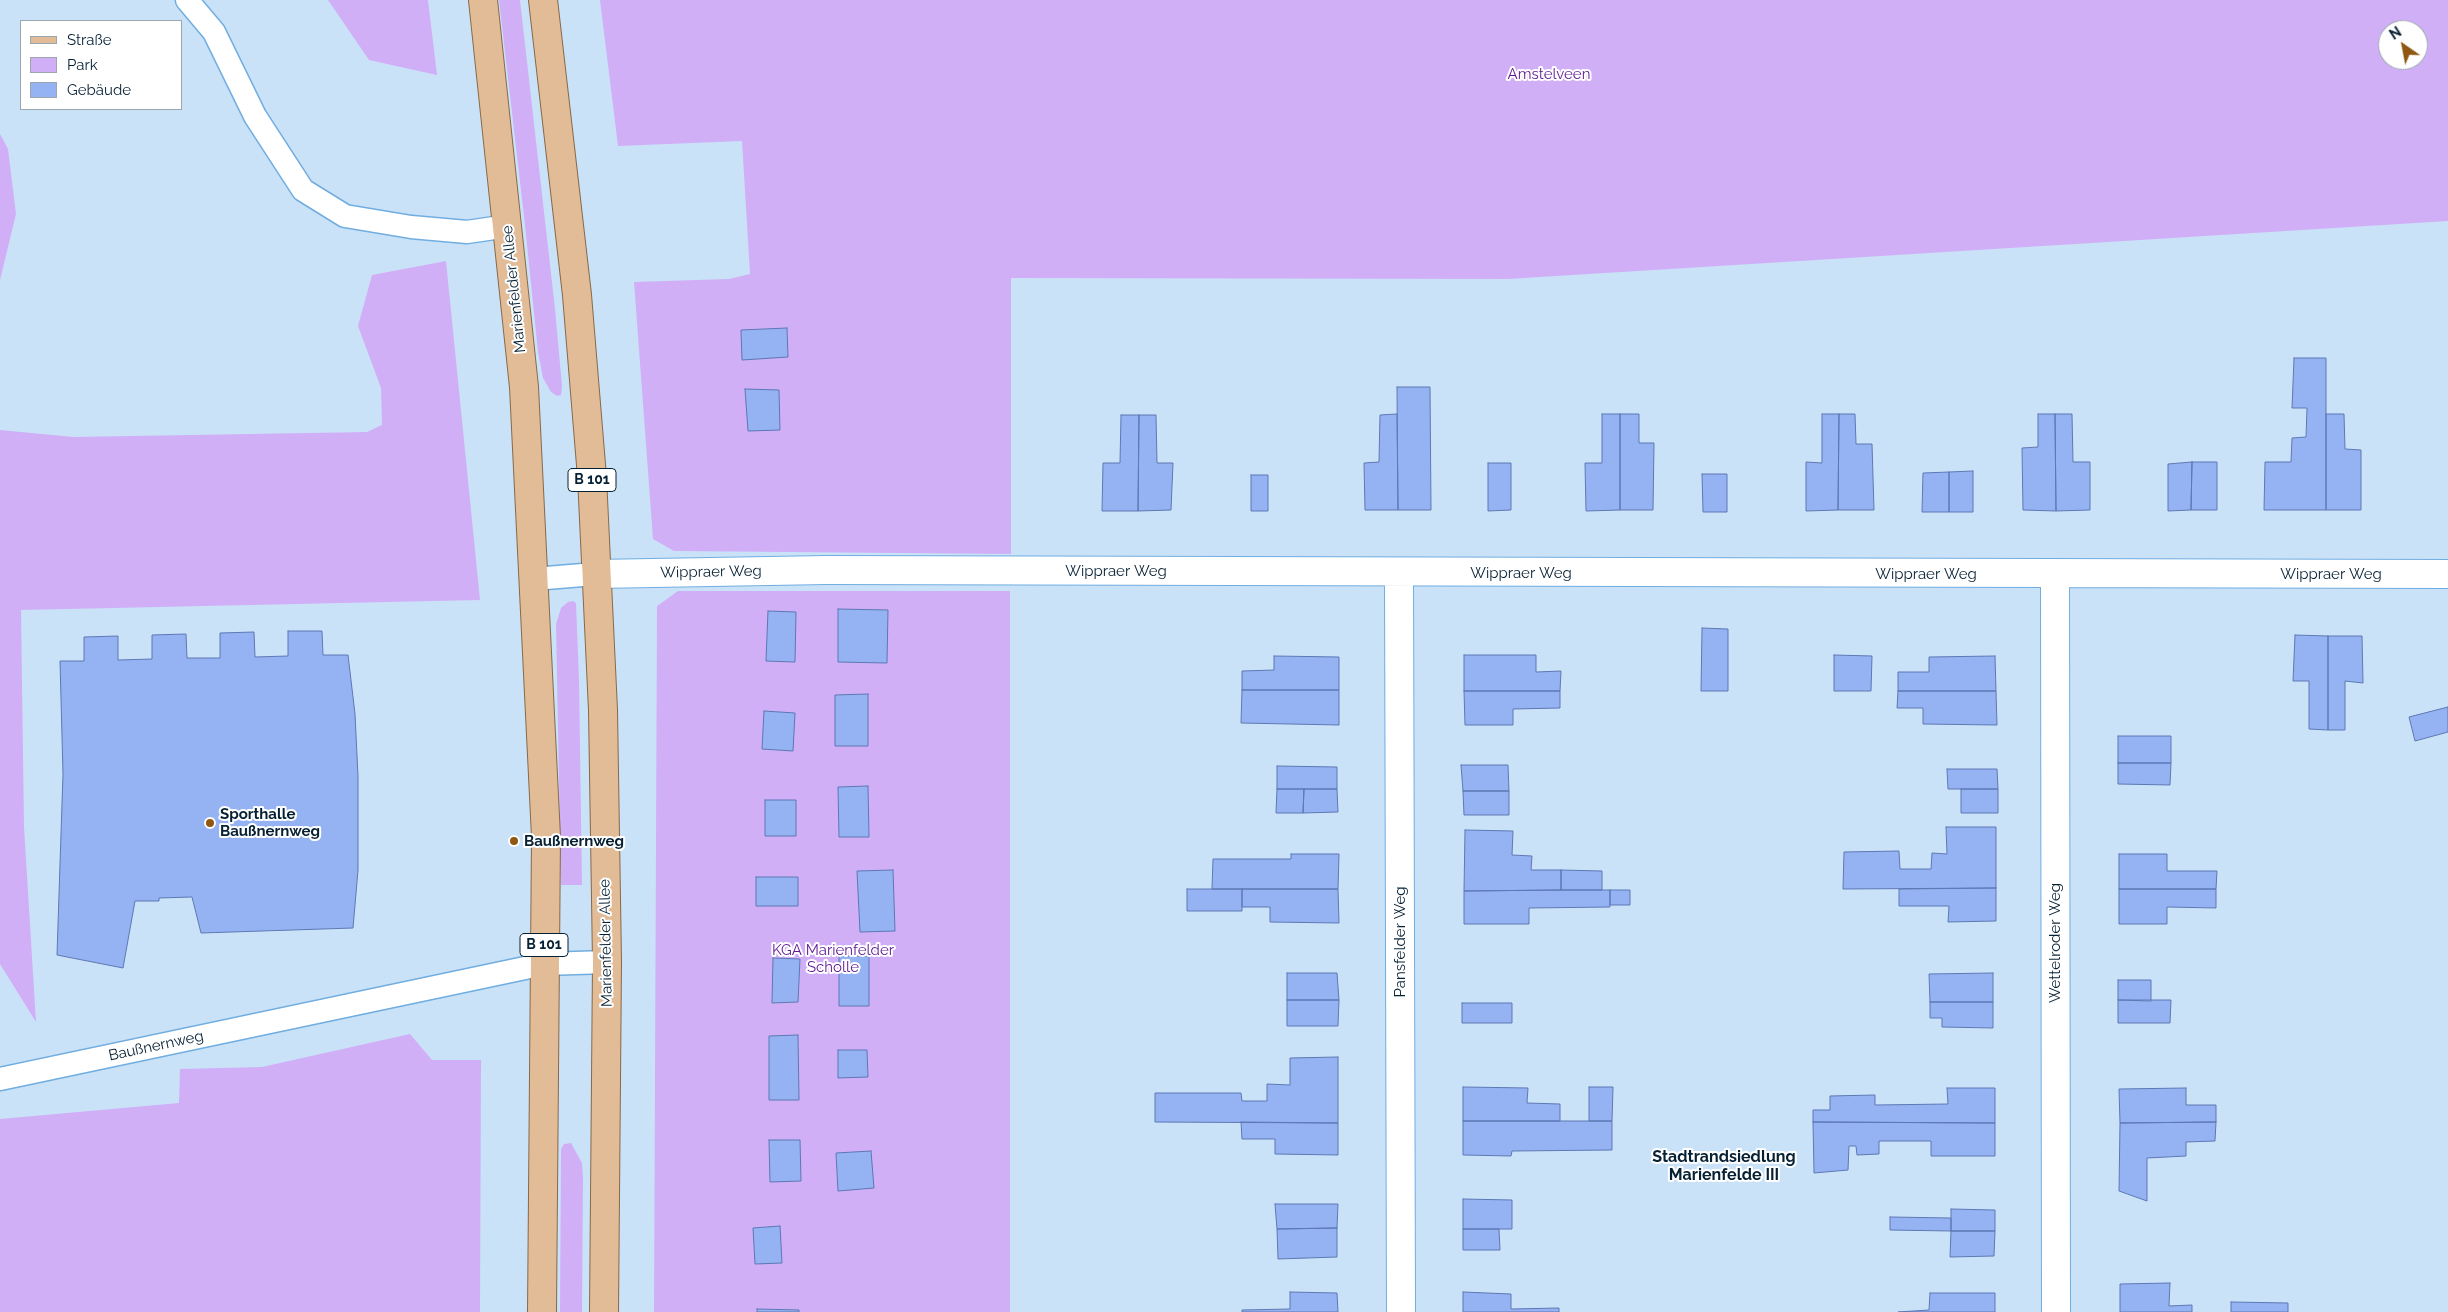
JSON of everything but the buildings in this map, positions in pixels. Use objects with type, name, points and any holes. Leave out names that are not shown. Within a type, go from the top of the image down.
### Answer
[{"type":"main road","name":"Marienfelder Allee","points":[[482,0],[524,386],[546,837],[542,1312]]},
{"type":"main road","name":"Marienfelder Allee","points":[[543,0],[577,295],[592,477],[595,574],[603,710],[607,962],[604,1312]]},
{"type":"street","name":"Wippraer Weg","points":[[595,574],[826,570],[1399,573],[2448,574]]},
{"type":"street","name":"Pansfelder Weg","points":[[1399,573],[1401,1312]]},
{"type":"street","name":"Wettelroder Weg","points":[[2055,574],[2056,1312]]},
{"type":"lane","points":[[187,0],[214,32],[255,116],[302,190],[345,216],[412,227],[467,232],[508,226]]},
{"type":"lane","points":[[534,579],[595,574]]},
{"type":"lane","name":"Baußnernweg","points":[[0,1079],[544,964],[607,962]]},
{"type":"green space","points":[[328,0],[428,0],[437,75],[369,60]]},
{"type":"green space","points":[[499,0],[520,0],[555,309],[562,386],[561,395],[557,396],[551,392],[543,378],[538,352]]},
{"type":"green space","name":"Amstelveen","points":[[600,0],[2448,0],[2448,221],[1508,279],[1011,278],[1011,554],[674,551],[653,539],[634,282],[729,279],[750,274],[742,141],[618,146]]},
{"type":"green space","points":[[0,134],[8,149],[16,214],[0,280]]},
{"type":"green space","points":[[446,261],[480,600],[21,610],[24,827],[36,1022],[0,964],[0,430],[73,437],[367,432],[382,425],[381,388],[358,326],[372,275]]},
{"type":"green space","name":"KGA Marienfelder Scholle","points":[[678,591],[1010,591],[1010,1312],[654,1312],[657,606]]},
{"type":"green space","points":[[573,601],[576,603],[579,680],[582,885],[561,885],[556,624],[561,608],[568,602]]},
{"type":"green space","points":[[410,1034],[432,1060],[481,1060],[480,1312],[0,1312],[0,1119],[179,1103],[180,1069],[262,1067]]},
{"type":"green space","points":[[571,1143],[582,1163],[583,1177],[582,1312],[560,1312],[561,1149],[564,1144]]},
{"type":"place","name":"Sporthalle Baußnernweg","points":[[210,823]]},
{"type":"place","name":"Baußnernweg","points":[[514,841]]},
{"type":"district","name":"Stadtrandsiedlung Marienfelde III","points":[[1724,1166]]}]
